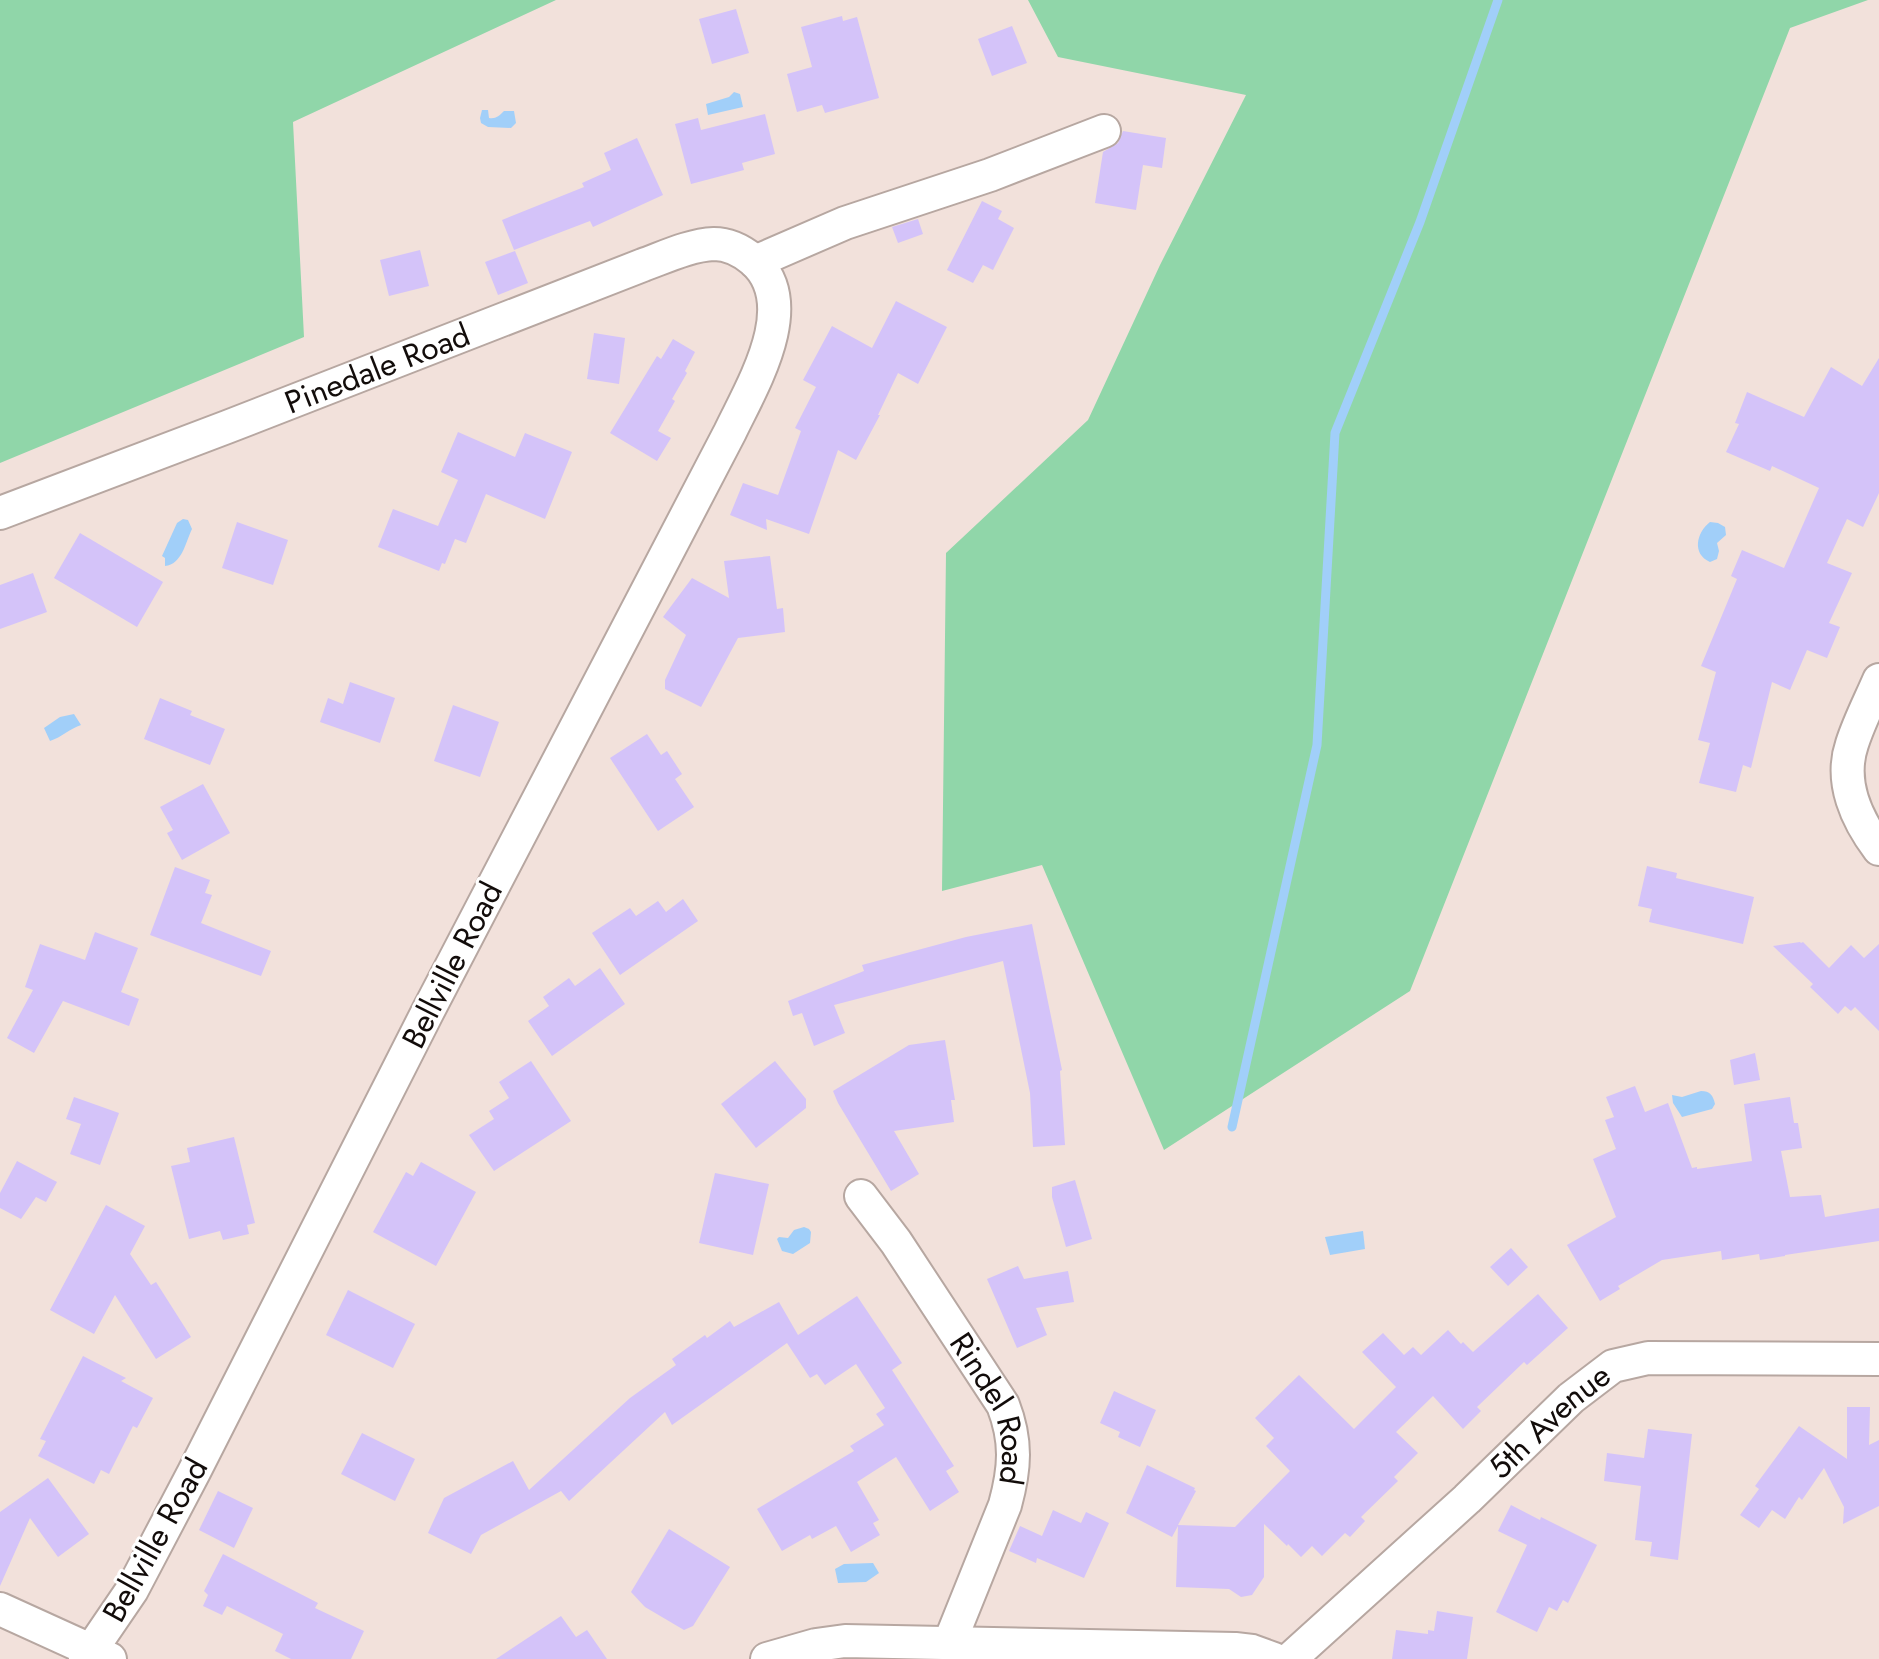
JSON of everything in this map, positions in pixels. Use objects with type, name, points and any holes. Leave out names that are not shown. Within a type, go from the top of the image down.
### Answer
[{"type":"street","points":[[755,262],[845,223],[990,175],[1104,131]]},
{"type":"street","name":"Pinedale Road","points":[[0,513],[692,248],[724,245],[755,262]]},
{"type":"street","name":"Bellville Road","points":[[96,1656],[730,432],[767,350],[774,316],[773,295],[767,277],[755,262]]},
{"type":"street","points":[[1879,680],[1851,746],[1847,778],[1855,807],[1879,849]]},
{"type":"street","name":"Rindel Road","points":[[861,1196],[896,1242],[1003,1405],[1011,1426],[1014,1446],[1005,1505],[949,1644]]},
{"type":"street","name":"5th Avenue","points":[[1290,1659],[1467,1499],[1571,1398],[1613,1366],[1648,1358],[1879,1359]]},
{"type":"street","points":[[0,1609],[96,1656]]},
{"type":"street","points":[[767,1659],[816,1645],[845,1641],[1235,1649],[1274,1659]]},
{"type":"green space","points":[[0,0],[556,0],[293,122],[304,337],[0,463]]},
{"type":"green space","points":[[1028,0],[1868,0],[1790,28],[1410,991],[1164,1150],[1042,865],[942,891],[946,553],[1088,420],[1160,265],[1246,95],[1058,57]]},
{"type":"water","points":[[734,92],[740,94],[743,107],[708,115],[706,104],[729,97]]},
{"type":"water","points":[[482,110],[488,110],[489,118],[497,117],[504,111],[514,111],[516,123],[511,128],[488,127],[481,123]]},
{"type":"water","points":[[188,520],[192,529],[179,557],[165,566],[162,556],[177,523]]},
{"type":"water","points":[[1710,522],[1725,527],[1726,535],[1717,543],[1717,559],[1710,562],[1700,554],[1698,543]]},
{"type":"water","points":[[74,714],[81,725],[50,741],[44,728],[60,717]]},
{"type":"water","points":[[1701,1091],[1712,1096],[1715,1104],[1712,1109],[1682,1117],[1673,1103],[1672,1095],[1682,1097]]},
{"type":"water","points":[[804,1227],[811,1232],[810,1243],[793,1254],[782,1251],[777,1239],[788,1238],[794,1230]]},
{"type":"water","points":[[1363,1231],[1365,1249],[1330,1255],[1325,1237]]},
{"type":"water","points":[[873,1563],[879,1573],[866,1582],[838,1583],[835,1569],[844,1564]]},
{"type":"building","points":[[736,9],[749,53],[712,64],[699,19]]},
{"type":"building","points":[[842,16],[843,21],[857,17],[879,98],[825,113],[822,105],[797,112],[787,74],[812,67],[801,27]]},
{"type":"building","points":[[1012,26],[1027,63],[992,76],[978,39]]},
{"type":"building","points":[[765,114],[775,154],[742,163],[744,170],[691,184],[675,124],[698,118],[701,130]]},
{"type":"building","points":[[1123,131],[1166,138],[1162,168],[1143,165],[1136,210],[1095,203],[1103,152],[1118,143]]},
{"type":"building","points":[[637,138],[663,195],[593,227],[590,221],[514,250],[502,220],[584,187],[582,183],[611,170],[604,153]]},
{"type":"building","points":[[982,201],[1002,211],[998,219],[1014,228],[993,270],[983,265],[973,283],[947,270]]},
{"type":"building","points":[[918,219],[923,234],[898,243],[892,227]]},
{"type":"building","points":[[420,250],[429,286],[389,296],[380,260]]},
{"type":"building","points":[[515,251],[528,283],[498,295],[485,262]]},
{"type":"building","points":[[896,301],[947,327],[918,384],[898,373],[856,460],[838,450],[809,534],[766,519],[767,530],[730,515],[743,483],[778,495],[801,431],[795,428],[816,387],[803,380],[832,326],[872,348]]},
{"type":"building","points":[[594,333],[625,338],[619,384],[587,379]]},
{"type":"building","points":[[673,339],[695,352],[672,399],[675,401],[658,431],[671,438],[657,461],[610,433],[657,356],[661,359]]},
{"type":"building","points":[[1879,358],[1879,493],[1863,527],[1847,519],[1827,563],[1852,573],[1829,623],[1840,627],[1827,658],[1807,650],[1790,690],[1772,682],[1751,768],[1743,765],[1736,792],[1699,783],[1710,743],[1698,740],[1716,672],[1701,666],[1737,579],[1731,576],[1742,550],[1784,568],[1819,488],[1772,466],[1770,471],[1726,452],[1739,424],[1735,423],[1747,392],[1804,417],[1831,367],[1862,386]]},
{"type":"building","points":[[458,432],[515,457],[525,433],[572,452],[545,519],[486,494],[466,543],[455,539],[439,571],[378,547],[393,509],[438,526],[458,480],[441,472]]},
{"type":"building","points":[[237,522],[288,540],[273,585],[222,568]]},
{"type":"building","points":[[80,533],[163,582],[137,627],[54,578]]},
{"type":"building","points":[[770,556],[777,609],[783,608],[785,632],[738,638],[701,707],[665,689],[665,680],[686,635],[663,617],[692,578],[729,598],[724,561]]},
{"type":"building","points":[[33,573],[47,612],[0,629],[0,585]]},
{"type":"building","points":[[350,682],[395,698],[380,743],[320,722],[328,698],[343,704]]},
{"type":"building","points":[[160,698],[192,711],[190,715],[225,729],[210,765],[144,739]]},
{"type":"building","points":[[453,705],[499,722],[480,777],[434,761]]},
{"type":"building","points":[[647,734],[661,755],[667,751],[682,774],[675,779],[694,807],[658,831],[610,758]]},
{"type":"building","points":[[203,784],[230,833],[182,860],[167,833],[173,830],[160,807]]},
{"type":"building","points":[[1647,866],[1677,873],[1676,878],[1754,897],[1743,944],[1649,922],[1652,909],[1638,906]]},
{"type":"building","points":[[175,867],[210,880],[205,893],[212,895],[201,923],[271,951],[261,976],[150,935]]},
{"type":"building","points":[[683,899],[698,921],[620,975],[592,933],[630,908],[636,916],[658,901],[666,912]]},
{"type":"building","points":[[1032,924],[1062,1070],[1065,1145],[1033,1147],[1030,1093],[1003,961],[834,1005],[845,1033],[814,1046],[802,1013],[793,1016],[788,1001],[864,971],[862,965],[966,937]]},
{"type":"building","points":[[95,932],[138,948],[121,992],[139,999],[129,1026],[63,1001],[34,1053],[7,1038],[33,990],[25,987],[40,944],[85,960]]},
{"type":"building","points":[[1800,942],[1829,968],[1851,945],[1864,958],[1879,944],[1879,1031],[1855,1007],[1851,1011],[1845,1006],[1838,1014],[1810,987],[1813,984],[1773,946]]},
{"type":"building","points":[[600,968],[625,1004],[552,1056],[528,1021],[549,1006],[543,997],[569,978],[575,986]]},
{"type":"building","points":[[945,1040],[955,1100],[951,1100],[954,1122],[894,1131],[919,1174],[891,1191],[833,1091],[909,1045]]},
{"type":"building","points":[[1755,1053],[1760,1080],[1734,1085],[1730,1060]]},
{"type":"building","points":[[531,1061],[571,1121],[494,1171],[469,1135],[494,1119],[489,1111],[509,1098],[499,1082]]},
{"type":"building","points":[[775,1061],[806,1099],[806,1108],[756,1148],[721,1104]]},
{"type":"building","points":[[1635,1086],[1645,1112],[1668,1103],[1692,1168],[1697,1169],[1752,1161],[1744,1104],[1790,1097],[1802,1148],[1781,1151],[1790,1197],[1821,1195],[1825,1217],[1879,1208],[1879,1241],[1760,1260],[1759,1254],[1722,1260],[1721,1251],[1662,1260],[1618,1286],[1620,1289],[1600,1301],[1567,1245],[1616,1217],[1593,1159],[1616,1149],[1605,1120],[1614,1117],[1606,1097]]},
{"type":"building","points":[[74,1097],[119,1113],[100,1165],[70,1154],[81,1124],[66,1119]]},
{"type":"building","points":[[234,1137],[255,1223],[247,1225],[249,1234],[223,1240],[220,1231],[189,1239],[171,1166],[190,1162],[187,1148]]},
{"type":"building","points":[[17,1161],[57,1182],[46,1202],[36,1197],[21,1219],[0,1208],[0,1193]]},
{"type":"building","points":[[421,1162],[476,1192],[436,1266],[373,1232],[406,1172],[413,1176]]},
{"type":"building","points":[[715,1173],[769,1184],[753,1255],[699,1243]]},
{"type":"building","points":[[1075,1180],[1092,1239],[1066,1247],[1052,1187]]},
{"type":"building","points":[[106,1205],[145,1226],[130,1254],[151,1285],[156,1282],[191,1337],[156,1359],[115,1295],[94,1334],[50,1310]]},
{"type":"building","points":[[1511,1248],[1528,1267],[1508,1286],[1490,1267]]},
{"type":"building","points":[[1018,1266],[1024,1279],[1068,1271],[1074,1302],[1036,1308],[1047,1335],[1017,1348],[987,1279]]},
{"type":"building","points":[[348,1290],[415,1324],[393,1368],[326,1335]]},
{"type":"building","points":[[1538,1294],[1568,1328],[1527,1365],[1524,1362],[1477,1407],[1481,1411],[1463,1429],[1433,1396],[1396,1432],[1418,1453],[1394,1477],[1398,1481],[1361,1517],[1365,1521],[1350,1537],[1345,1533],[1322,1556],[1312,1546],[1301,1557],[1264,1524],[1264,1577],[1252,1595],[1241,1597],[1229,1589],[1176,1587],[1178,1526],[1172,1537],[1126,1513],[1147,1465],[1195,1488],[1178,1525],[1235,1527],[1290,1471],[1266,1446],[1274,1438],[1255,1418],[1299,1375],[1354,1429],[1396,1387],[1362,1352],[1383,1333],[1404,1355],[1413,1347],[1421,1355],[1448,1330],[1473,1352]]},
{"type":"building","points":[[857,1296],[902,1363],[892,1370],[954,1466],[946,1471],[959,1492],[930,1511],[896,1457],[857,1482],[879,1520],[873,1523],[880,1535],[851,1552],[836,1526],[812,1539],[810,1535],[782,1551],[757,1509],[854,1451],[850,1446],[884,1425],[876,1414],[885,1408],[856,1364],[825,1385],[817,1374],[810,1378],[787,1343],[672,1425],[665,1412],[569,1501],[561,1491],[481,1535],[471,1554],[428,1533],[444,1498],[513,1461],[529,1490],[630,1398],[676,1365],[672,1359],[730,1321],[734,1327],[779,1302],[798,1335]]},
{"type":"building","points":[[83,1356],[126,1378],[121,1381],[153,1398],[137,1428],[133,1426],[109,1474],[101,1470],[94,1484],[38,1456],[46,1441],[40,1439]]},
{"type":"building","points":[[1114,1391],[1156,1410],[1140,1447],[1118,1437],[1120,1432],[1100,1423]]},
{"type":"building","points":[[1847,1407],[1870,1407],[1869,1445],[1879,1440],[1879,1506],[1843,1524],[1844,1507],[1824,1468],[1785,1519],[1772,1510],[1759,1528],[1740,1515],[1759,1489],[1755,1486],[1799,1426],[1847,1459]]},
{"type":"building","points":[[1648,1429],[1692,1434],[1678,1560],[1650,1556],[1652,1542],[1635,1540],[1641,1486],[1604,1481],[1607,1453],[1644,1458]]},
{"type":"building","points":[[362,1433],[415,1459],[395,1501],[341,1474]]},
{"type":"building","points":[[48,1478],[89,1534],[58,1557],[30,1518],[0,1586],[0,1512]]},
{"type":"building","points":[[218,1491],[253,1508],[234,1548],[199,1530]]},
{"type":"building","points":[[1511,1505],[1597,1545],[1568,1603],[1563,1600],[1557,1611],[1549,1607],[1537,1632],[1496,1612],[1527,1545],[1498,1531]]},
{"type":"building","points":[[1053,1510],[1081,1523],[1086,1512],[1109,1523],[1084,1578],[1037,1558],[1036,1563],[1009,1551],[1020,1526],[1042,1536]]},
{"type":"building","points":[[669,1529],[730,1567],[693,1626],[684,1630],[645,1607],[631,1592]]},
{"type":"building","points":[[223,1554],[318,1603],[315,1608],[364,1631],[351,1659],[291,1659],[275,1651],[283,1634],[227,1606],[222,1615],[203,1606],[208,1595],[204,1591]]},
{"type":"building","points":[[1437,1611],[1473,1617],[1467,1659],[1392,1659],[1396,1630],[1428,1634],[1428,1630],[1434,1631]]},
{"type":"building","points":[[561,1616],[576,1637],[587,1630],[607,1659],[496,1659]]},
{"type":"waterway","points":[[1232,1127],[1317,745],[1335,433],[1420,222],[1498,0]]}]
